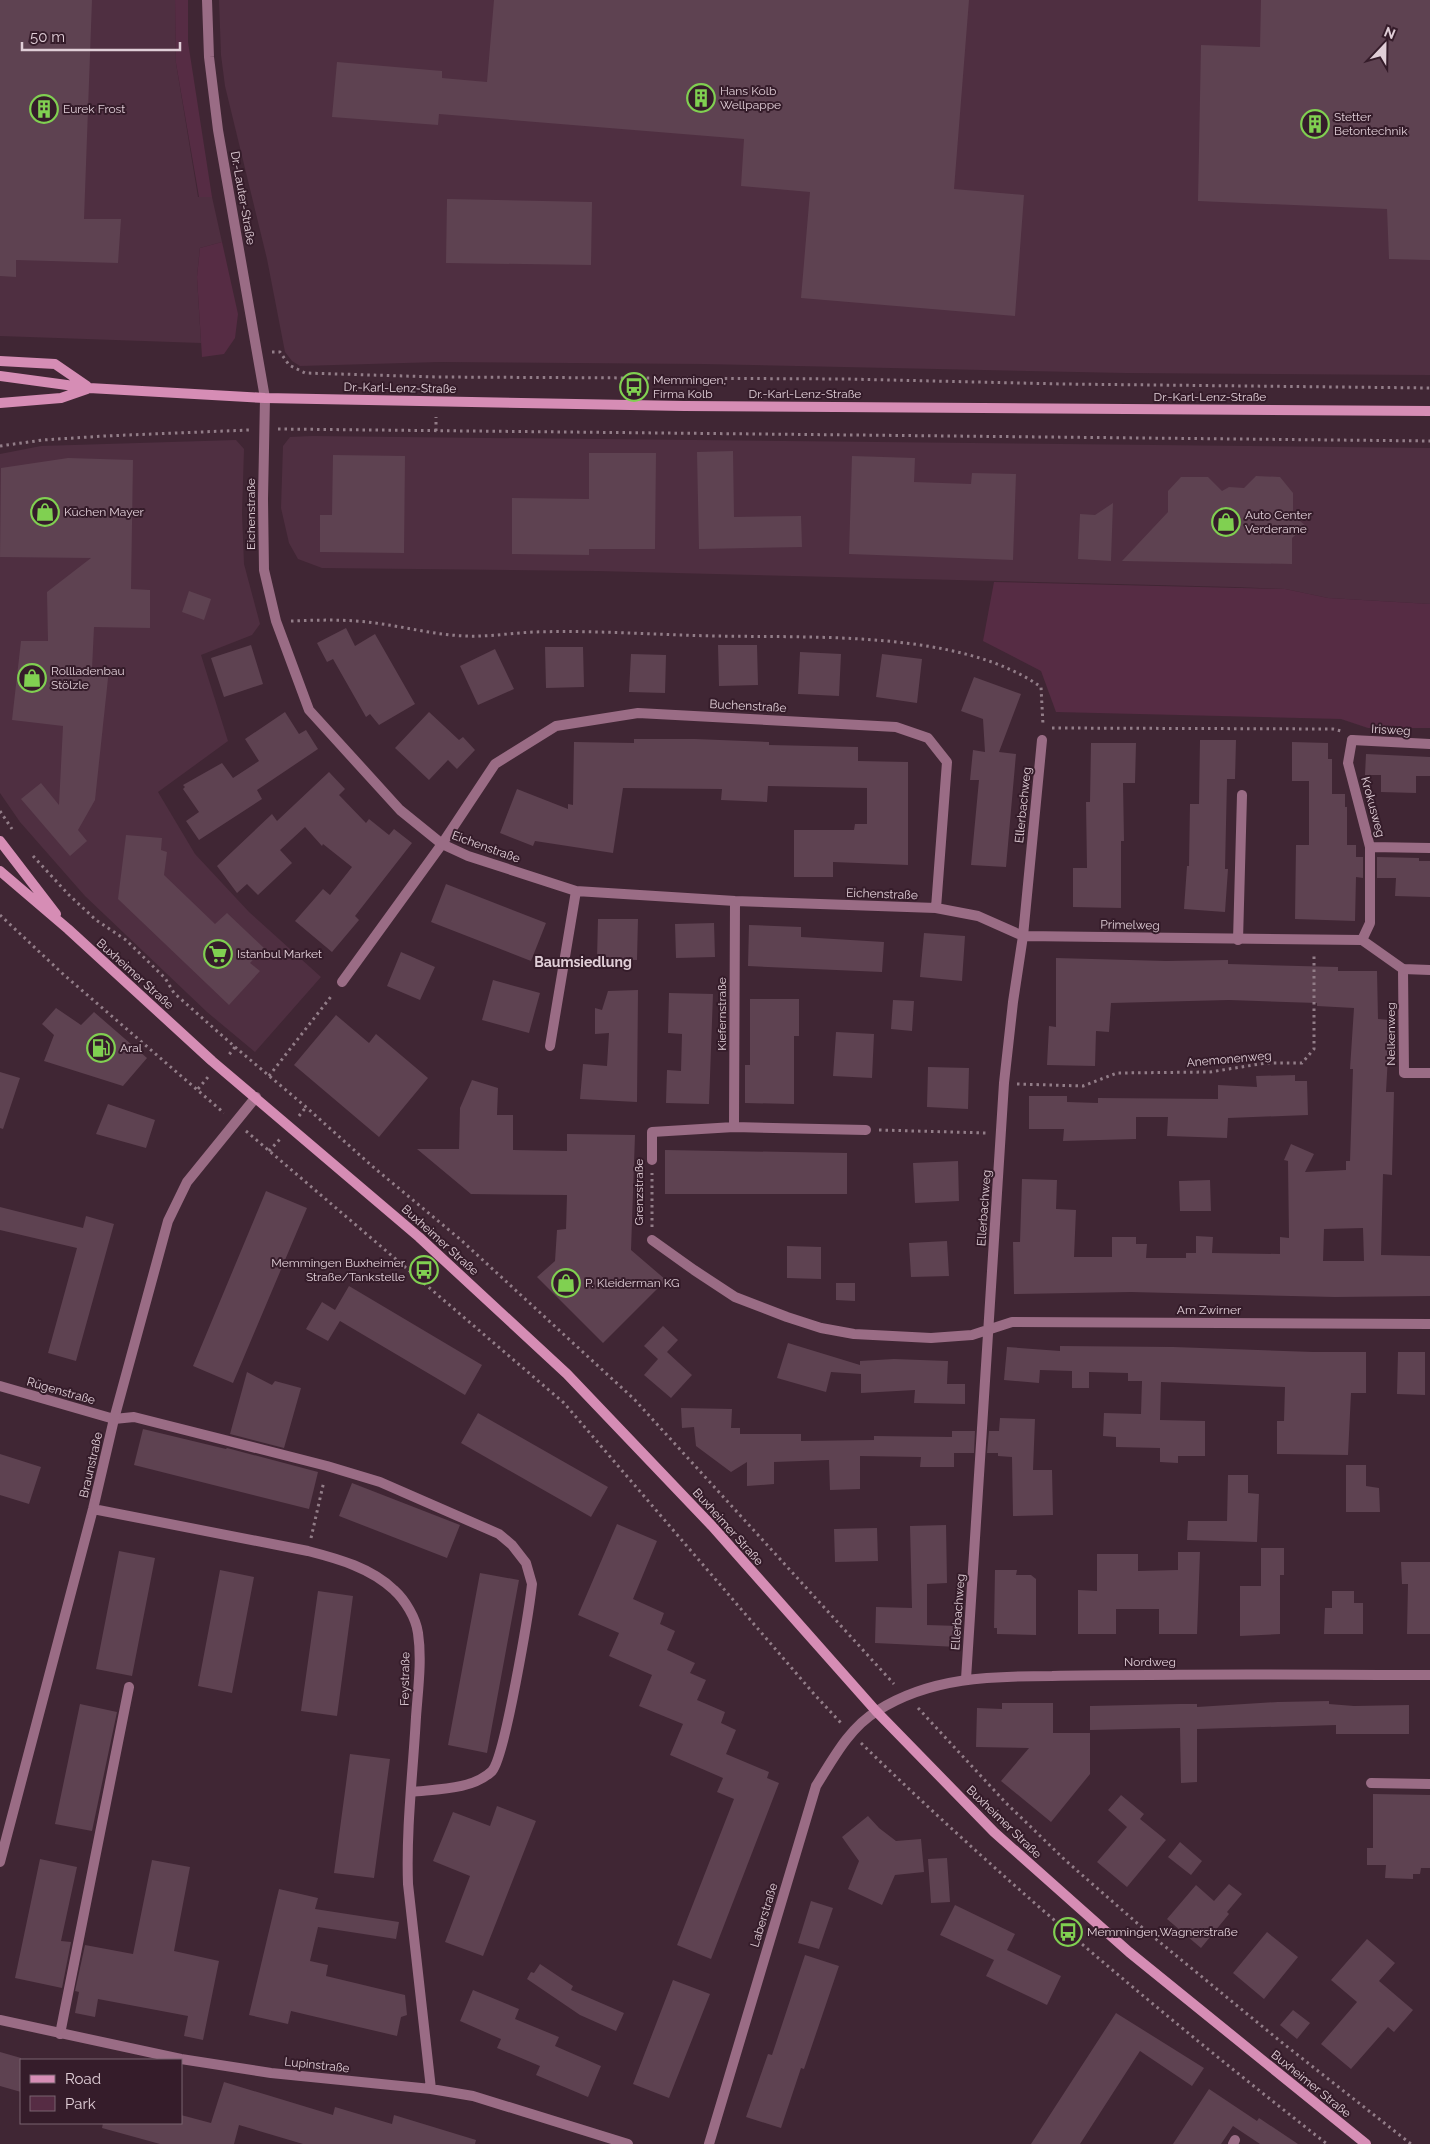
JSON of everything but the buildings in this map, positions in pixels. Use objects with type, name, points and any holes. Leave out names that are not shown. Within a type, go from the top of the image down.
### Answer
[{"type":"main road","points":[[0,361],[55,364],[89,388]]},
{"type":"main road","name":"Dr.-Karl-Lenz-Straße","points":[[0,376],[89,388],[265,398],[684,406],[1430,411]]},
{"type":"main road","name":"Dr.-Karl-Lenz-Straße","points":[[0,403],[61,398],[89,388]]},
{"type":"main road","name":"Buxheimer Straße","points":[[0,841],[68,929]]},
{"type":"main road","name":"Buxheimer Straße","points":[[0,871],[68,929],[218,1066],[419,1237],[567,1374],[712,1526],[876,1711],[994,1832],[1144,1964],[1366,2144]]},
{"type":"street","name":"Dr.-Lauter-Straße","points":[[207,0],[209,57],[218,130],[265,398]]},
{"type":"street","name":"Eichenstraße","points":[[265,398],[264,570],[276,621],[309,710],[400,810],[442,844],[468,856],[576,890],[735,900],[936,908],[978,916],[1023,936]]},
{"type":"street","name":"Buchenstraße","points":[[342,982],[442,844],[495,764],[556,726],[638,713],[896,727],[928,738],[947,762],[936,908]]},
{"type":"street","name":"Ellerbachweg","points":[[966,1679],[990,1330],[1004,1083],[1023,936],[1042,740]]},
{"type":"street","name":"Irisweg","points":[[1352,740],[1430,744]]},
{"type":"street","name":"Krokusweg","points":[[1352,740],[1348,763],[1370,847],[1370,924],[1362,940]]},
{"type":"street","points":[[1238,940],[1242,795]]},
{"type":"street","points":[[1370,847],[1430,848]]},
{"type":"street","points":[[550,1046],[576,890]]},
{"type":"street","name":"Kiefernstraße","points":[[734,1127],[735,900]]},
{"type":"street","name":"Primelweg","points":[[1023,936],[1314,941],[1362,940]]},
{"type":"street","points":[[1362,940],[1403,969],[1430,970]]},
{"type":"street","name":"Nelkenweg","points":[[1403,969],[1404,1073],[1430,1073]]},
{"type":"street","name":"Braunstraße","points":[[0,1862],[93,1509],[114,1419],[162,1242],[174,1208],[187,1182],[256,1097]]},
{"type":"street","name":"Grenzstraße","points":[[652,1160],[652,1132],[734,1127],[866,1130]]},
{"type":"street","name":"Grenzstraße","points":[[652,1240],[735,1297],[821,1328],[854,1334],[931,1338],[972,1335],[990,1330]]},
{"type":"street","name":"Am Zwirner","points":[[990,1330],[1012,1322],[1430,1324]]},
{"type":"street","name":"Rügenstraße","points":[[0,1386],[114,1419],[134,1417],[328,1466],[380,1482],[499,1534],[512,1545],[526,1563],[532,1584],[505,1733],[497,1764],[492,1771],[478,1780],[459,1786],[411,1792]]},
{"type":"street","name":"Feystraße","points":[[93,1509],[337,1558],[373,1574],[395,1591],[410,1611],[418,1632],[419,1675],[407,1851],[408,1884],[431,2089]]},
{"type":"street","name":"Nordweg","points":[[876,1711],[906,1696],[966,1679],[1025,1676],[1242,1674],[1430,1675]]},
{"type":"street","points":[[60,2034],[129,1687]]},
{"type":"street","name":"Laberstraße","points":[[708,2144],[816,1786],[851,1734],[876,1711]]},
{"type":"street","points":[[1371,1783],[1430,1784]]},
{"type":"street","name":"Lupinstraße","points":[[0,2020],[181,2059]]},
{"type":"street","name":"Lupinstraße","points":[[182,2059],[271,2073],[431,2089],[473,2096],[628,2144]]},
{"type":"path","points":[[257,352],[280,352],[289,366],[305,374],[1430,388]]},
{"type":"path","points":[[0,446],[43,440],[104,436],[265,429],[1430,441]]},
{"type":"path","points":[[276,621],[375,623],[426,632],[465,636],[501,636],[533,632],[718,636],[794,635],[901,643],[962,652],[1024,674],[1042,687],[1043,727],[1333,729],[1346,732],[1352,740]]},
{"type":"path","points":[[0,811],[13,830]]},
{"type":"path","points":[[30,852],[69,895],[96,920],[126,940],[165,978],[174,993],[306,1106],[372,1166],[461,1240],[634,1399],[874,1663]]},
{"type":"path","points":[[0,915],[97,1004],[564,1403],[814,1694]]},
{"type":"path","name":"Anemonenweg","points":[[1004,1083],[1083,1086],[1117,1073],[1210,1072],[1266,1063],[1302,1063],[1314,1049],[1314,941]]},
{"type":"path","points":[[269,1076],[342,982]]},
{"type":"path","points":[[198,1089],[235,1047]]},
{"type":"path","points":[[866,1130],[1001,1134]]},
{"type":"path","name":"Grenzstraße","points":[[652,1160],[652,1240]]},
{"type":"path","points":[[308,1551],[328,1466]]},
{"type":"path","points":[[956,1750],[1005,1802],[1065,1860],[1145,1930],[1411,2144]]},
{"type":"path","points":[[902,1783],[1104,1963],[1242,2077],[1328,2144]]},
{"type":"shaded area","points":[[0,0],[175,0],[176,63],[198,197],[212,197],[222,242],[200,248],[197,277],[201,343],[0,336]]},
{"type":"shaded area","points":[[219,0],[1430,0],[1430,375],[1125,373],[703,364],[439,362],[300,366],[292,361],[285,352],[267,259],[225,86],[221,55]]},
{"type":"shaded area","points":[[290,437],[1430,448],[1430,604],[1328,598],[1285,589],[1234,587],[597,571],[322,568],[298,559],[289,543],[281,508],[283,446]]},
{"type":"shaded area","points":[[236,440],[244,449],[242,513],[244,564],[260,624],[252,635],[201,655],[228,741],[158,792],[195,854],[249,912],[321,977],[255,1052],[207,1012],[85,896],[20,822],[0,793],[0,454],[41,446]]},
{"type":"green space","points":[[175,0],[188,0],[188,42],[212,197],[199,197],[176,63]]},
{"type":"green space","points":[[222,242],[238,314],[235,338],[224,354],[202,357],[197,277],[200,248]]},
{"type":"green space","points":[[994,582],[1285,589],[1328,598],[1430,604],[1430,728],[1368,728],[1341,719],[1056,712],[1041,671],[983,641]]},
{"type":"place","name":"Hans Kolb Wellpappe","points":[[701,98]]},
{"type":"place","name":"Eurek Frost","points":[[44,109]]},
{"type":"place","name":"Stetter Betontechnik","points":[[1315,124]]},
{"type":"place","name":"Memmingen, Firma Kolb","points":[[634,387]]},
{"type":"place","name":"Küchen Mayer","points":[[45,512]]},
{"type":"place","name":"Auto Center Verderame","points":[[1226,522]]},
{"type":"place","name":"Rollladenbau Stölzle","points":[[32,678]]},
{"type":"place","name":"Istanbul Market","points":[[218,954]]},
{"type":"place","name":"Aral","points":[[101,1048]]},
{"type":"place","name":"Memmingen Buxheimer Straße/Tankstelle","points":[[424,1270]]},
{"type":"place","name":"P. Kleiderman KG","points":[[566,1283]]},
{"type":"place","name":"Memmingen,Wagnerstraße","points":[[1068,1932]]},
{"type":"district","name":"Baumsiedlung","points":[[583,962]]}]
